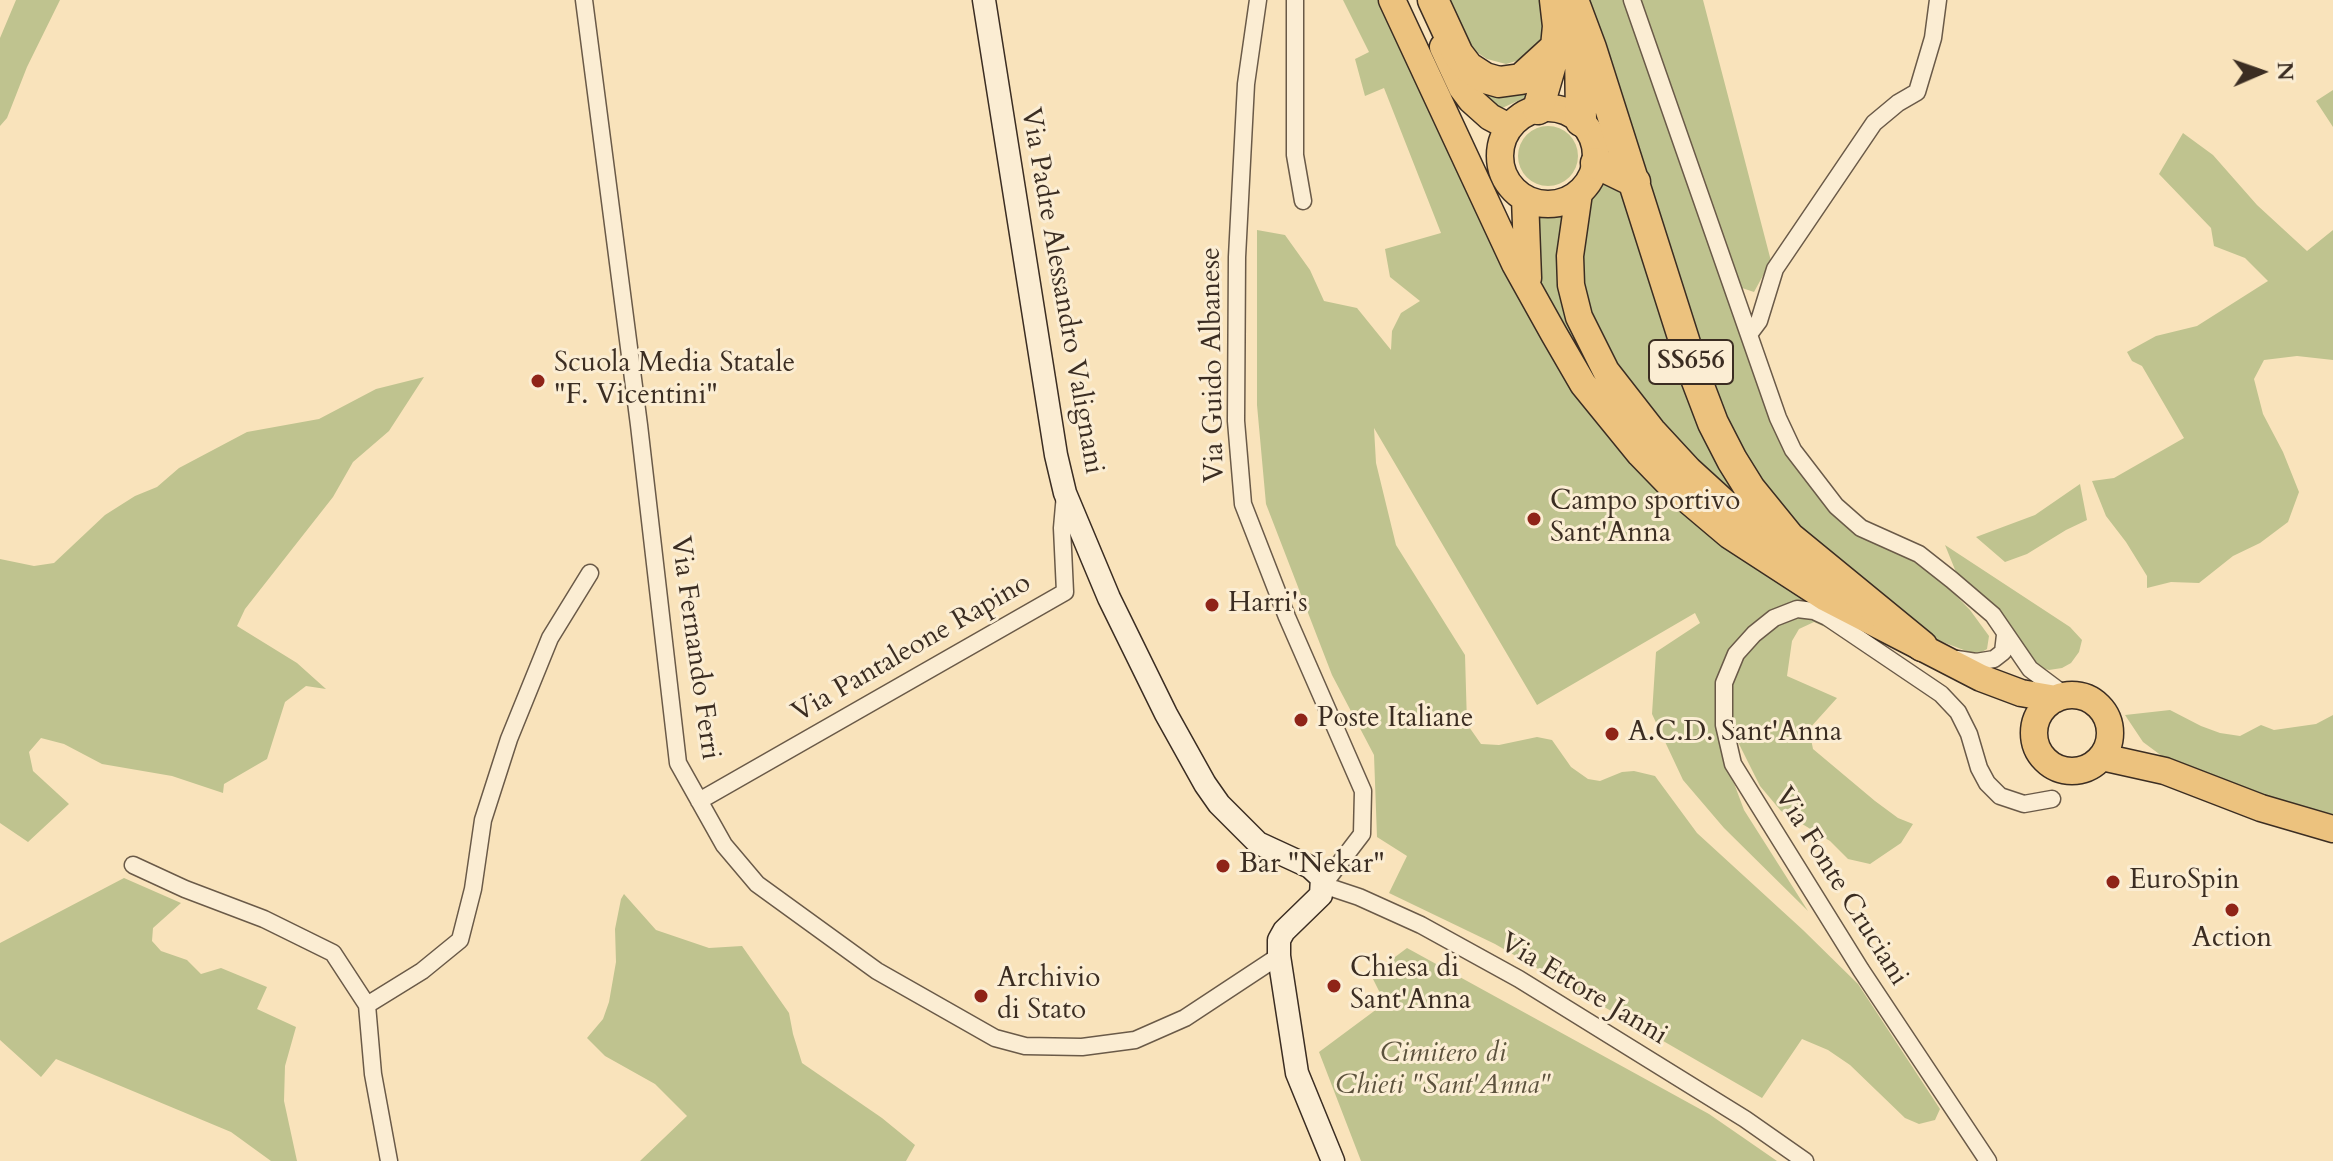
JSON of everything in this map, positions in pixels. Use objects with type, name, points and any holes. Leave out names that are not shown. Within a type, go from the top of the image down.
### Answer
[{"type":"highway","points":[[1433,0],[1458,54],[1468,67],[1485,78],[1499,82],[1521,79],[1556,47]]},
{"type":"highway","points":[[1538,109],[1556,47],[1558,26],[1568,2]]},
{"type":"highway","points":[[1568,2],[1581,53],[1581,121]]},
{"type":"highway","name":"SS656","points":[[1568,2],[1635,182],[1697,381],[1732,460],[1750,489],[1789,537],[1933,652]]},
{"type":"highway","points":[[1596,163],[1635,182]]},
{"type":"main road","points":[[1392,0],[1529,288],[1583,384],[1612,423],[1671,486],[1750,550],[1826,598],[1981,678],[2021,693],[2082,696],[2092,700],[2127,747],[2165,771]]},
{"type":"main road","points":[[1422,0],[1462,88],[1478,108],[1509,127]]},
{"type":"main road","points":[[1538,109],[1561,109],[1581,121],[1593,140],[1596,163],[1593,174],[1579,193],[1569,199],[1547,204],[1525,198],[1508,182],[1500,160],[1509,127],[1527,113],[1538,109]]},
{"type":"main road","points":[[1443,110],[1500,160]]},
{"type":"main road","points":[[1579,193],[1570,256],[1571,285],[1579,317],[1592,346],[1625,397],[1689,470],[1757,532],[1933,652]]},
{"type":"main road","points":[[1525,198],[1529,288]]},
{"type":"main road","points":[[1981,678],[2019,707],[2035,725]]},
{"type":"main road","points":[[2061,697],[2042,709],[2035,725],[2038,751],[2053,766],[2074,772],[2094,765],[2102,757],[2111,737],[2110,726]]},
{"type":"main road","points":[[2102,757],[2165,771],[2261,808],[2333,829]]},
{"type":"street","name":"Via Fernando Ferri","points":[[584,0],[639,425],[678,763],[724,845],[757,884],[877,971],[995,1038],[1025,1046],[1082,1047],[1135,1040],[1185,1018],[1279,948]]},
{"type":"street","name":"Via Padre Alessandro Valignani","points":[[984,0],[1053,440],[1065,493],[1109,598],[1166,714],[1205,784],[1219,804],[1258,843],[1318,872],[1323,885]]},
{"type":"street","name":"Via Guido Albanese","points":[[1258,0],[1246,84],[1237,257],[1236,421],[1243,504],[1287,617],[1363,791],[1362,834],[1323,885]]},
{"type":"street","points":[[1295,0],[1295,155],[1303,201]]},
{"type":"street","points":[[1632,0],[1778,418],[1793,450],[1836,506],[1861,528],[1919,554],[1993,615],[2030,669],[2061,697]]},
{"type":"street","points":[[1750,333],[1759,321],[1775,269],[1874,123],[1917,92],[1933,38],[1938,0]]},
{"type":"street","name":"Via Pantaleone Rapino","points":[[699,801],[1065,592],[1062,528],[1065,493]]},
{"type":"street","points":[[367,1005],[422,971],[460,940],[473,889],[483,820],[509,739],[550,638],[590,573]]},
{"type":"street","name":"Via Fonte Cruciani","points":[[1988,1161],[1861,970],[1733,764],[1724,725],[1724,683],[1736,654],[1774,618],[1797,609],[1814,611],[1941,694],[1958,712],[1969,734],[1979,768],[1987,783],[2000,796],[2024,804],[2052,799]]},
{"type":"street","points":[[1933,652],[1976,662],[1994,659],[2003,652],[2005,635]]},
{"type":"street","points":[[133,865],[264,919],[333,953],[367,1005],[373,1074],[389,1161]]},
{"type":"street","points":[[1323,885],[1321,895],[1291,923],[1279,948],[1297,1073],[1333,1161]]},
{"type":"street","name":"Via Ettore Janni","points":[[1323,885],[1359,897],[1421,925],[1519,979],[1745,1119],[1805,1161]]},
{"type":"green space","points":[[16,0],[60,0],[27,67],[7,118],[0,126],[0,38]]},
{"type":"green space","points":[[1343,0],[1389,0],[1547,342],[1822,607],[1796,607],[1726,667],[1728,767],[1744,810],[1808,911],[1724,828],[1683,780],[1652,714],[1656,652],[1700,623],[1695,613],[1537,705],[1374,428],[1376,463],[1396,545],[1465,655],[1467,724],[1481,744],[1499,745],[1537,737],[1552,740],[1571,767],[1588,779],[1600,781],[1622,772],[1634,771],[1655,776],[1697,833],[1858,984],[1940,1109],[1935,1120],[1919,1124],[1905,1118],[1850,1065],[1828,1050],[1802,1039],[1762,1098],[1495,944],[1389,893],[1407,856],[1377,837],[1374,755],[1332,675],[1266,504],[1257,405],[1257,230],[1285,235],[1310,270],[1324,301],[1357,308],[1391,350],[1392,331],[1401,313],[1420,301],[1390,277],[1385,249],[1441,233],[1384,88],[1365,96],[1355,59],[1369,52]]},
{"type":"green space","points":[[1445,0],[1547,0],[1547,23],[1537,49],[1523,59],[1506,64],[1487,59],[1472,49]]},
{"type":"green space","points":[[1585,0],[1703,0],[1771,261],[1754,292],[1724,282],[1825,503],[1935,574],[1970,610],[1989,636],[1987,649],[1977,655],[1916,632],[1796,538],[1724,431]]},
{"type":"green space","points":[[1589,77],[1768,527],[1709,481],[1600,347],[1579,269],[1587,203],[1602,184],[1608,167],[1609,147],[1602,127],[1592,112]]},
{"type":"green space","points":[[1470,82],[1534,90],[1500,109]]},
{"type":"green space","points":[[2333,90],[2333,127],[2316,101]]},
{"type":"green space","points":[[1548,126],[1560,128],[1569,135],[1576,144],[1576,168],[1569,177],[1560,184],[1548,186],[1536,184],[1527,177],[1520,168],[1518,156],[1520,144],[1527,135],[1536,128]]},
{"type":"green space","points":[[2183,133],[2213,155],[2257,205],[2307,251],[2333,230],[2333,360],[2297,356],[2264,360],[2254,379],[2263,414],[2299,492],[2288,522],[2260,543],[2233,556],[2199,583],[2171,582],[2147,588],[2147,576],[2106,516],[2092,481],[2114,478],[2184,438],[2142,366],[2132,361],[2127,352],[2156,336],[2197,326],[2268,281],[2245,258],[2214,246],[2211,228],[2159,174]]},
{"type":"green space","points":[[1534,214],[1552,218],[1564,216],[1580,343],[1574,349],[1539,282]]},
{"type":"green space","points":[[424,377],[389,431],[353,462],[333,497],[245,609],[237,626],[297,663],[326,689],[306,686],[285,702],[267,759],[224,784],[223,793],[172,776],[102,764],[64,744],[41,738],[29,752],[33,771],[69,804],[28,842],[0,823],[0,559],[34,566],[54,563],[105,515],[135,496],[157,487],[179,468],[247,432],[319,419],[376,389]]},
{"type":"green space","points":[[2080,484],[2087,520],[2027,554],[2005,562],[1976,537],[2035,515]]},
{"type":"green space","points":[[1945,545],[2070,627],[2082,640],[2079,652],[2071,663],[2049,670],[2032,665],[1960,582]]},
{"type":"green space","points":[[1813,617],[1845,636],[1814,622],[1799,629],[1792,641],[1787,676],[1837,698],[1809,729],[1813,749],[1875,801],[1898,818],[1913,824],[1901,843],[1870,864],[1848,859],[1830,841],[1781,811],[1760,786],[1738,742],[1729,708],[1734,666],[1756,639],[1773,626],[1792,619]]},
{"type":"green space","points":[[2170,710],[2201,726],[2240,736],[2261,725],[2274,730],[2316,724],[2333,715],[2333,816],[2174,765],[2143,742],[2125,715]]},
{"type":"green space","points":[[124,878],[181,903],[153,928],[152,941],[161,951],[187,960],[201,974],[221,968],[267,987],[257,1009],[296,1027],[285,1066],[284,1101],[297,1161],[271,1161],[231,1132],[56,1059],[41,1077],[0,1040],[0,943]]},
{"type":"green space","points":[[624,894],[656,930],[709,948],[742,946],[789,1013],[802,1063],[882,1118],[915,1145],[906,1161],[640,1161],[687,1116],[655,1084],[605,1056],[587,1038],[603,1019],[609,1002],[616,962],[615,929]]},
{"type":"green space","name":"Cimitero di Chieti \"Sant'Anna\"","points":[[1407,948],[1709,1114],[1777,1161],[1361,1161],[1319,1052],[1385,1003],[1371,975]]},
{"type":"place","name":"Scuola Media Statale \"F. Vicentini\"","points":[[538,381]]},
{"type":"place","name":"Campo sportivo Sant'Anna","points":[[1534,519]]},
{"type":"place","name":"Harri's","points":[[1212,605]]},
{"type":"place","name":"Poste Italiane","points":[[1301,720]]},
{"type":"place","name":"A.C.D. Sant'Anna","points":[[1612,734]]},
{"type":"place","name":"Bar \"Nekar\"","points":[[1223,866]]},
{"type":"place","name":"EuroSpin","points":[[2113,882]]},
{"type":"place","name":"Action","points":[[2232,910]]},
{"type":"place","name":"Chiesa di Sant'Anna","points":[[1334,986]]},
{"type":"place","name":"Archivio di Stato","points":[[981,996]]}]
